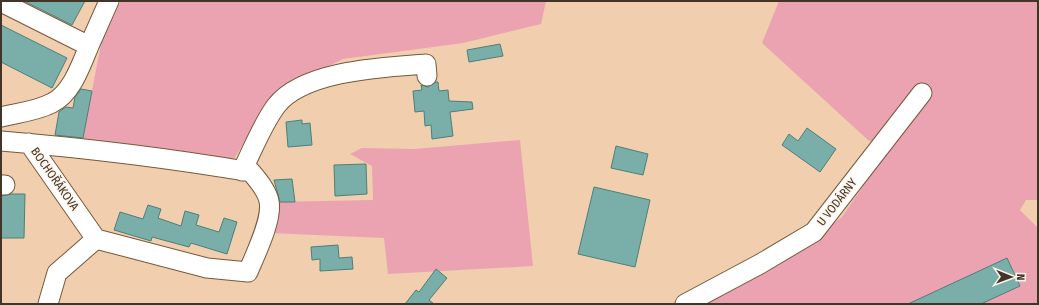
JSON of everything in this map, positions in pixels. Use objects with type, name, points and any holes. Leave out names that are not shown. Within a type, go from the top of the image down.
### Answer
[{"type":"street","points":[[1,118],[44,106],[59,98],[74,79],[110,1]]},
{"type":"street","points":[[2,2],[90,46]]},
{"type":"street","points":[[242,171],[261,131],[277,105],[290,94],[310,83],[368,69],[426,64],[427,76]]},
{"type":"street","name":"U VODÁRNY","points":[[685,304],[760,264],[814,232],[922,93]]},
{"type":"street","name":"BOCHOŘÁKOVA","points":[[1,140],[29,143],[96,239]]},
{"type":"street","points":[[29,143],[156,157],[251,172],[260,182],[269,202],[265,231],[248,272],[207,268],[96,239],[57,273],[48,304]]},
{"type":"shaded area","points":[[121,1],[546,1],[541,24],[463,43],[343,59],[292,84],[265,112],[234,159],[82,142],[101,44]]},
{"type":"shaded area","points":[[779,1],[1038,1],[1038,200],[1026,200],[1020,210],[1038,228],[1038,304],[703,304],[796,252],[842,217],[887,151],[868,140],[762,43]]},
{"type":"shaded area","points":[[520,140],[533,266],[388,274],[384,238],[270,233],[273,202],[373,200],[372,166],[350,154],[362,148],[414,149]]},
{"type":"building","points":[[24,1],[85,1],[72,25]]},
{"type":"building","points":[[1,25],[67,58],[52,88],[1,62]]},
{"type":"building","points":[[500,44],[503,56],[469,62],[467,50]]},
{"type":"building","points":[[438,82],[439,91],[448,90],[449,101],[472,102],[473,109],[450,112],[453,136],[432,139],[431,125],[425,126],[424,111],[415,112],[413,91],[422,90],[421,85],[428,87]]},
{"type":"building","points":[[81,89],[92,91],[83,138],[55,135],[59,112],[66,107],[73,108],[75,97]]},
{"type":"building","points":[[302,120],[302,124],[310,123],[312,145],[288,147],[286,122]]},
{"type":"building","points":[[807,128],[836,149],[820,172],[782,145],[789,134],[798,141]]},
{"type":"building","points":[[616,146],[648,154],[643,175],[611,168]]},
{"type":"building","points":[[366,164],[367,194],[335,196],[334,165]]},
{"type":"building","points":[[292,179],[295,202],[280,202],[274,180]]},
{"type":"building","points":[[594,187],[650,200],[635,267],[578,254]]},
{"type":"building","points":[[25,194],[24,238],[1,238],[1,196]]},
{"type":"building","points":[[148,205],[161,209],[158,218],[181,226],[185,211],[199,215],[196,225],[219,232],[224,218],[237,222],[227,254],[191,243],[189,247],[152,237],[151,241],[114,230],[120,212],[143,219]]},
{"type":"building","points":[[338,245],[339,258],[352,257],[353,269],[320,271],[320,259],[312,260],[311,247]]},
{"type":"building","points":[[1007,258],[1020,286],[981,304],[908,304]]},
{"type":"building","points":[[436,269],[447,278],[429,300],[434,304],[405,304],[416,290],[419,292]]}]
